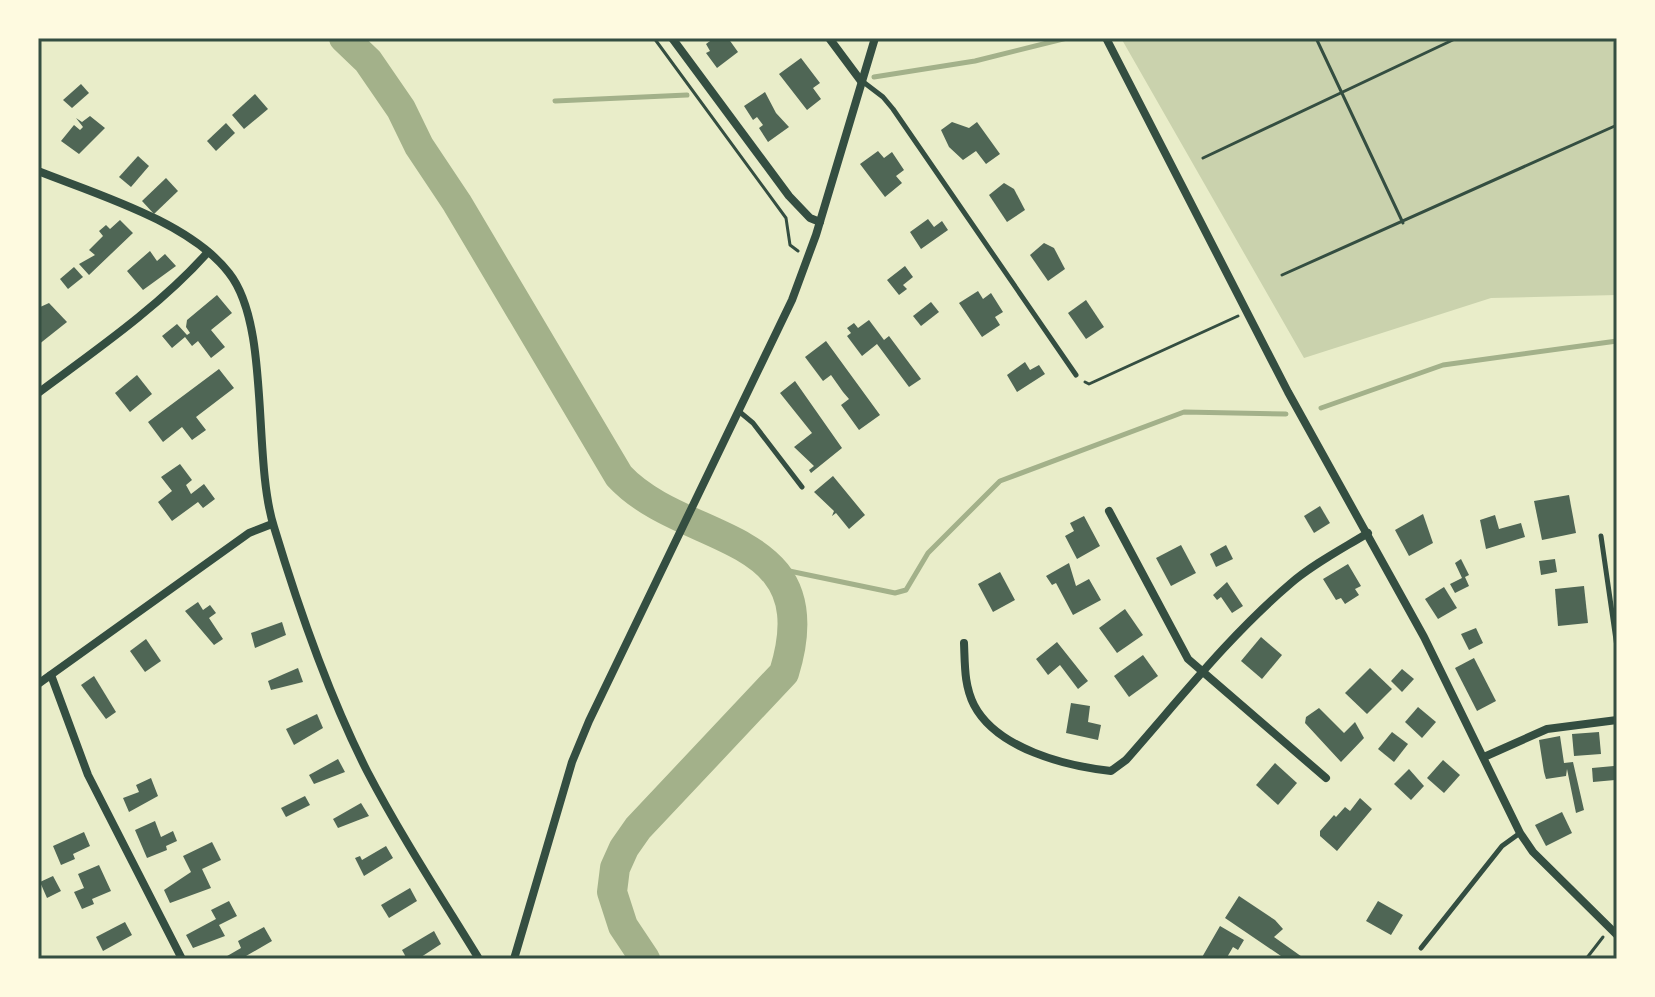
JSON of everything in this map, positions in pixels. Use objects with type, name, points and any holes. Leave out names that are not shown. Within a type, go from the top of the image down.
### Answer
[{"type":"street","points":[[672,38],[789,196],[810,218],[820,222]]},
{"type":"street","points":[[829,38],[861,81]]},
{"type":"street","points":[[514,959],[572,762],[674,541],[741,413],[809,256],[875,38]]},
{"type":"street","points":[[1106,38],[1247,312],[1368,533],[1520,833],[1533,852],[1613,932]]},
{"type":"street","points":[[38,171],[125,205],[208,252],[230,273],[252,323],[257,401],[272,524],[318,656],[367,770],[479,959]]},
{"type":"street","points":[[38,393],[123,327],[208,252]]},
{"type":"street","points":[[1109,511],[1188,659],[1326,778]]},
{"type":"street","points":[[38,684],[249,533],[272,524]]},
{"type":"street","points":[[964,643],[966,682],[975,707],[998,731],[1026,748],[1079,768],[1111,771],[1126,760],[1203,671],[1293,581],[1368,533]]},
{"type":"street","points":[[51,675],[88,775],[182,959]]},
{"type":"street","points":[[1484,757],[1547,729],[1617,720]]},
{"type":"lane","points":[[861,81],[883,97],[893,109],[1076,375]]},
{"type":"lane","points":[[741,413],[753,423],[802,487]]},
{"type":"lane","points":[[1601,536],[1617,647]]},
{"type":"lane","points":[[1421,948],[1502,846],[1520,833]]},
{"type":"path","points":[[654,38],[786,218],[790,245],[809,256]]},
{"type":"path","points":[[1316,38],[1403,223]]},
{"type":"path","points":[[1203,158],[1341,90],[1457,38]]},
{"type":"path","points":[[1282,275],[1617,125]]},
{"type":"path","points":[[1076,375],[1089,384],[1247,312]]},
{"type":"path","points":[[1586,959],[1613,932]]},
{"type":"green space","points":[[1121,38],[1611,38],[1617,48],[1617,295],[1491,298],[1304,358]]},
{"type":"building","points":[[714,38],[728,38],[738,52],[717,68],[706,53],[710,51],[706,44]]},
{"type":"building","points":[[801,58],[820,83],[813,88],[821,99],[807,110],[779,74]]},
{"type":"building","points":[[81,84],[89,93],[72,108],[63,100]]},
{"type":"building","points":[[765,92],[776,113],[789,127],[768,142],[759,128],[763,125],[757,117],[753,120],[744,106]]},
{"type":"building","points":[[255,94],[268,109],[244,129],[232,115]]},
{"type":"building","points":[[90,116],[105,128],[79,154],[61,141],[74,125],[80,130],[83,127],[76,118],[82,122]]},
{"type":"building","points":[[952,122],[969,128],[977,122],[1000,154],[986,164],[976,151],[963,160],[949,147],[941,130]]},
{"type":"building","points":[[226,123],[235,133],[216,151],[207,141]]},
{"type":"building","points":[[878,151],[884,158],[892,152],[904,170],[896,176],[902,183],[885,197],[860,164]]},
{"type":"building","points":[[138,156],[149,166],[131,187],[119,177]]},
{"type":"building","points":[[166,178],[178,191],[154,214],[142,201]]},
{"type":"building","points":[[1004,183],[1014,189],[1025,210],[1007,222],[989,195]]},
{"type":"building","points":[[928,219],[934,227],[942,221],[948,230],[921,249],[910,232]]},
{"type":"building","points":[[120,220],[133,233],[89,275],[79,264],[95,255],[89,250],[103,236],[99,231],[106,225],[110,229]]},
{"type":"building","points":[[1044,243],[1054,248],[1065,269],[1048,281],[1030,255]]},
{"type":"building","points":[[150,251],[157,261],[165,254],[176,266],[143,290],[127,271]]},
{"type":"building","points":[[905,266],[913,277],[903,285],[907,289],[899,295],[887,280]]},
{"type":"building","points":[[74,267],[83,277],[68,289],[60,279]]},
{"type":"building","points":[[978,291],[983,299],[991,293],[1003,312],[995,317],[1000,325],[982,337],[959,303]]},
{"type":"building","points":[[217,295],[232,313],[211,330],[225,347],[211,358],[198,341],[192,346],[185,337],[172,348],[162,336],[177,324],[187,335],[190,333],[186,327],[187,320]]},
{"type":"building","points":[[1086,300],[1104,327],[1086,339],[1068,313]]},
{"type":"building","points":[[931,302],[939,312],[921,326],[913,316]]},
{"type":"building","points":[[49,303],[67,322],[38,345],[38,308]]},
{"type":"building","points":[[869,320],[884,340],[889,336],[921,379],[909,387],[877,344],[862,356],[847,336],[851,333],[847,328],[854,323],[858,328]]},
{"type":"building","points":[[826,341],[880,415],[859,430],[841,405],[849,399],[831,375],[823,381],[805,357]]},
{"type":"building","points":[[1025,362],[1030,370],[1039,365],[1045,374],[1017,392],[1007,375]]},
{"type":"building","points":[[219,369],[234,388],[196,417],[206,430],[192,440],[182,427],[163,442],[148,422]]},
{"type":"building","points":[[137,375],[152,394],[130,412],[115,393]]},
{"type":"building","points":[[795,381],[842,448],[811,473],[809,470],[814,466],[794,447],[812,433],[780,393]]},
{"type":"building","points":[[180,464],[192,480],[186,485],[191,494],[204,484],[215,499],[203,508],[198,502],[172,521],[158,502],[172,491],[161,477]]},
{"type":"building","points":[[833,476],[865,515],[849,529],[836,513],[832,516],[834,511],[814,492]]},
{"type":"building","points":[[1569,495],[1576,533],[1542,540],[1534,501]]},
{"type":"building","points":[[1320,506],[1330,523],[1314,533],[1304,516]]},
{"type":"building","points":[[1423,514],[1433,543],[1409,556],[1395,530]]},
{"type":"building","points":[[1495,515],[1499,529],[1521,523],[1525,537],[1486,549],[1480,520]]},
{"type":"building","points":[[1084,516],[1100,546],[1077,559],[1065,536],[1074,531],[1070,523]]},
{"type":"building","points":[[1181,545],[1196,573],[1171,586],[1156,558]]},
{"type":"building","points":[[1226,545],[1233,559],[1216,567],[1210,554]]},
{"type":"building","points":[[1461,559],[1469,575],[1465,577],[1469,586],[1455,593],[1450,584],[1462,578],[1455,563]]},
{"type":"building","points":[[1555,559],[1557,572],[1541,575],[1539,561]]},
{"type":"building","points":[[1069,563],[1076,586],[1089,579],[1101,600],[1073,615],[1056,583],[1052,585],[1046,576]]},
{"type":"building","points":[[1348,564],[1361,586],[1355,589],[1359,595],[1345,604],[1341,598],[1336,600],[1323,579]]},
{"type":"building","points":[[1000,572],[1015,600],[993,612],[978,584]]},
{"type":"building","points":[[1227,582],[1243,606],[1232,613],[1221,597],[1217,600],[1213,595]]},
{"type":"building","points":[[1584,586],[1588,623],[1558,626],[1555,589]]},
{"type":"building","points":[[1444,587],[1457,608],[1438,619],[1425,599]]},
{"type":"building","points":[[198,602],[203,610],[210,605],[216,613],[209,618],[223,639],[214,645],[185,611]]},
{"type":"building","points":[[1125,609],[1143,635],[1117,653],[1099,628]]},
{"type":"building","points":[[282,622],[286,635],[255,648],[251,633]]},
{"type":"building","points":[[1476,628],[1483,643],[1469,650],[1461,634]]},
{"type":"building","points":[[1261,637],[1282,655],[1262,679],[1241,661]]},
{"type":"building","points":[[146,639],[161,661],[145,672],[130,651]]},
{"type":"building","points":[[1057,642],[1088,681],[1078,689],[1060,665],[1048,675],[1036,659]]},
{"type":"building","points":[[1143,655],[1158,676],[1129,697],[1114,676]]},
{"type":"building","points":[[1474,658],[1496,701],[1477,711],[1455,668]]},
{"type":"building","points":[[298,668],[303,682],[271,690],[268,681]]},
{"type":"building","points":[[1370,668],[1392,689],[1367,714],[1345,693]]},
{"type":"building","points":[[1402,669],[1414,679],[1402,692],[1391,681]]},
{"type":"building","points":[[94,676],[116,712],[106,719],[81,685]]},
{"type":"building","points":[[1071,703],[1090,706],[1088,722],[1101,725],[1098,740],[1066,733]]},
{"type":"building","points":[[1418,707],[1436,722],[1422,738],[1405,722]]},
{"type":"building","points":[[1319,708],[1344,733],[1355,722],[1364,738],[1341,762],[1305,723],[1306,717]]},
{"type":"building","points":[[317,714],[323,728],[294,745],[286,729]]},
{"type":"building","points":[[1392,732],[1408,744],[1394,762],[1378,749]]},
{"type":"building","points":[[1599,732],[1601,754],[1574,756],[1572,734]]},
{"type":"building","points":[[1560,736],[1564,763],[1573,762],[1584,810],[1576,813],[1567,769],[1566,776],[1546,779],[1544,772],[1539,740]]},
{"type":"building","points":[[338,759],[345,772],[314,784],[309,775]]},
{"type":"building","points":[[1443,760],[1460,775],[1444,793],[1427,778]]},
{"type":"building","points":[[1275,763],[1297,783],[1278,805],[1256,785]]},
{"type":"building","points":[[1614,766],[1615,780],[1593,782],[1592,768]]},
{"type":"building","points":[[1409,769],[1424,786],[1411,800],[1394,784]]},
{"type":"building","points":[[151,778],[158,796],[129,812],[123,798],[139,792],[136,785]]},
{"type":"building","points":[[305,796],[310,805],[286,817],[281,808]]},
{"type":"building","points":[[1360,798],[1372,809],[1337,851],[1320,836],[1320,831],[1345,807],[1350,811]]},
{"type":"building","points":[[361,803],[369,816],[338,828],[333,819]]},
{"type":"building","points":[[1562,812],[1572,833],[1546,846],[1535,825]]},
{"type":"building","points":[[155,821],[161,837],[173,831],[177,841],[166,846],[167,850],[147,858],[135,830]]},
{"type":"building","points":[[84,832],[90,846],[73,854],[75,859],[61,865],[53,846]]},
{"type":"building","points":[[212,842],[221,860],[202,869],[211,888],[170,903],[164,890],[191,872],[183,856]]},
{"type":"building","points":[[386,846],[393,858],[364,876],[355,858],[360,856],[362,860]]},
{"type":"building","points":[[99,865],[111,891],[92,899],[94,904],[82,909],[74,892],[84,888],[78,874]]},
{"type":"building","points":[[53,876],[61,891],[47,898],[40,882]]},
{"type":"building","points":[[410,888],[417,901],[389,918],[381,905]]},
{"type":"building","points":[[1239,896],[1275,920],[1283,929],[1274,937],[1305,959],[1278,959],[1281,956],[1225,918]]},
{"type":"building","points":[[229,901],[237,916],[219,925],[225,936],[193,948],[186,935],[216,919],[211,910]]},
{"type":"building","points":[[1378,901],[1403,915],[1391,935],[1366,921]]},
{"type":"building","points":[[125,922],[132,935],[103,951],[96,937]]},
{"type":"building","points":[[1220,926],[1244,940],[1238,950],[1233,947],[1226,959],[1201,959]]},
{"type":"building","points":[[264,927],[272,941],[246,956],[248,959],[222,959],[241,948],[238,941]]},
{"type":"building","points":[[434,931],[441,944],[418,959],[407,959],[402,950]]},
{"type":"waterway","points":[[344,38],[368,61],[401,109],[419,146],[457,203],[619,476],[647,499],[743,547],[769,566],[786,591],[793,626],[784,673],[638,828],[615,868],[612,892],[623,926],[645,959]]},
{"type":"waterway","points":[[874,77],[975,61],[1067,38]]},
{"type":"waterway","points":[[555,101],[687,95]]},
{"type":"waterway","points":[[1321,408],[1443,365],[1617,341]]},
{"type":"waterway","points":[[770,567],[895,593],[906,590],[928,553],[1000,481],[1184,412],[1286,414]]}]
